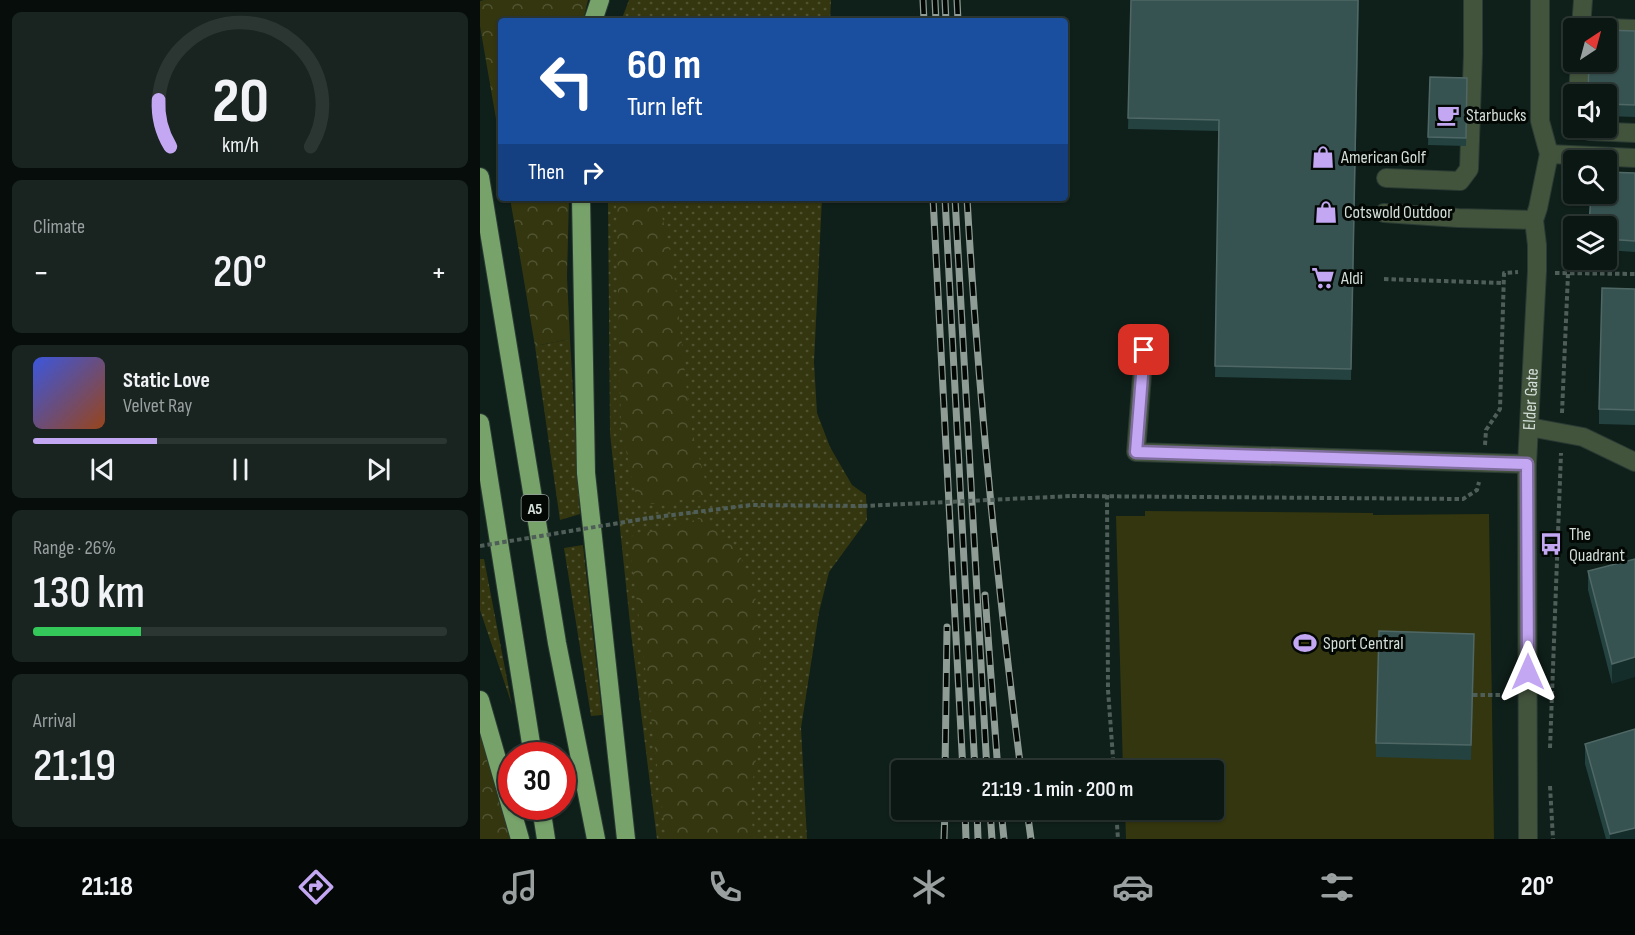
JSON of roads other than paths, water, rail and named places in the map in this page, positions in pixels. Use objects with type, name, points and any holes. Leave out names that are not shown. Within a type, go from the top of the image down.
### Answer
[{"type":"highway","points":[[594,18],[600,0]]},
{"type":"highway","name":"A5","points":[[480,177],[557,643],[596,839]]},
{"type":"highway","points":[[582,201],[586,473],[626,839]]},
{"type":"highway","name":"A5","points":[[480,423],[531,742]]},
{"type":"highway","points":[[480,700],[520,839]]},
{"type":"highway","points":[[543,820],[546,839]]},
{"type":"street","points":[[1386,178],[1460,181],[1468,169],[1473,0]]},
{"type":"street","name":"Elder Gate","points":[[1528,839],[1527,464],[1538,271],[1538,246],[1534,220],[1549,154],[1540,121],[1540,0]]},
{"type":"street","points":[[1582,18],[1583,0]]},
{"type":"street","points":[[1617,29],[1635,29]]},
{"type":"street","points":[[1617,124],[1635,125]]},
{"type":"street","points":[[1617,132],[1635,133]]},
{"type":"street","points":[[1549,154],[1635,158]]},
{"type":"street","points":[[1384,213],[1534,220]]},
{"type":"street","points":[[1144,350],[1136,452],[1527,464]]},
{"type":"street","points":[[1529,427],[1583,437],[1635,462]]},
{"type":"railway","points":[[923,0],[924,18]]},
{"type":"railway","points":[[935,0],[936,18]]},
{"type":"railway","points":[[945,0],[946,18]]},
{"type":"railway","points":[[957,0],[958,18]]},
{"type":"railway","points":[[933,201],[962,760]]},
{"type":"railway","points":[[945,201],[974,760]]},
{"type":"railway","points":[[955,201],[986,760]]},
{"type":"railway","points":[[967,201],[989,485],[1020,760]]},
{"type":"railway","points":[[985,595],[997,760]]},
{"type":"railway","points":[[945,760],[947,627]]},
{"type":"railway","points":[[944,839],[945,820]]},
{"type":"railway","points":[[965,820],[966,839]]},
{"type":"railway","points":[[977,820],[978,839]]},
{"type":"railway","points":[[991,820],[992,839]]},
{"type":"railway","points":[[1002,820],[1004,839]]},
{"type":"railway","points":[[1028,820],[1031,839]]},
{"type":"place","name":"Starbucks","points":[[1448,115]]},
{"type":"place","name":"American Golf","points":[[1323,157]]},
{"type":"place","name":"Cotswold Outdoor","points":[[1326,212]]},
{"type":"place","name":"Aldi","points":[[1323,278]]},
{"type":"place","name":"The Quadrant","points":[[1551,544]]},
{"type":"place","name":"Sport Central","points":[[1305,643]]}]
